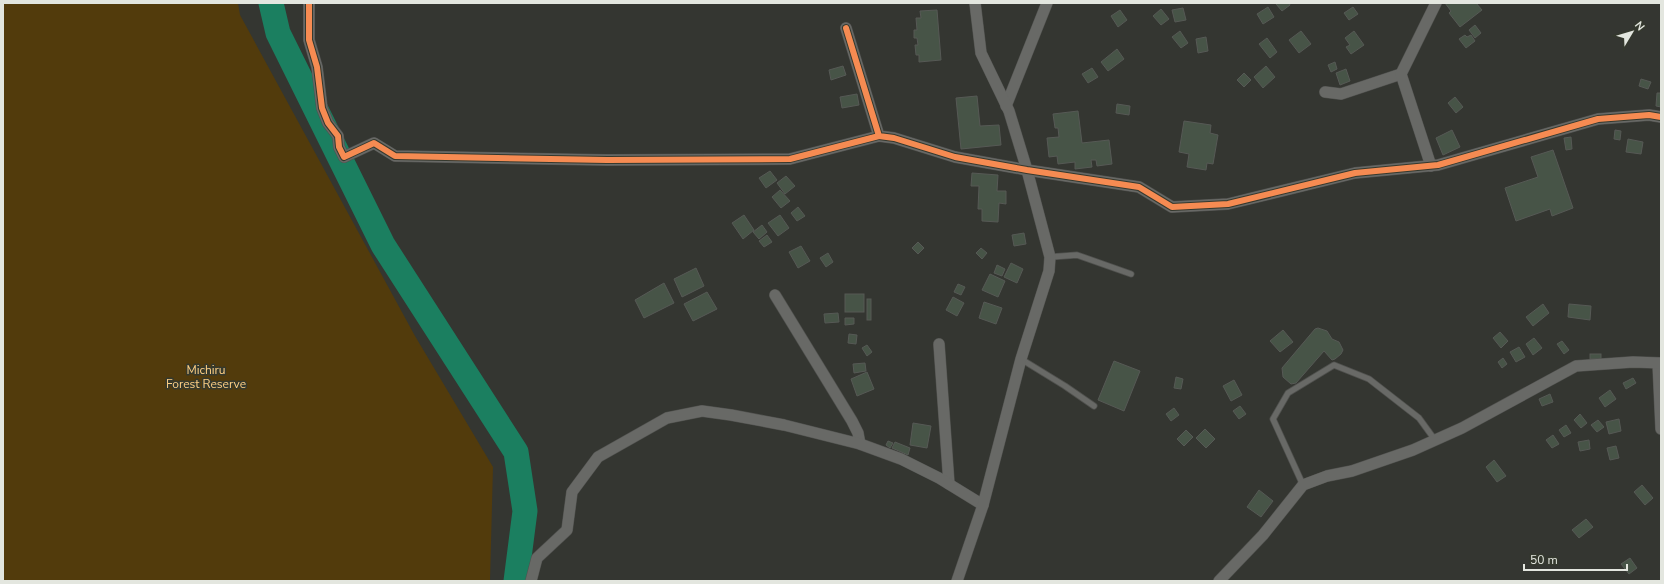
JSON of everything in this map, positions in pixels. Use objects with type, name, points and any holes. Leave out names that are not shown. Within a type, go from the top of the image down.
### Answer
[{"type":"street","points":[[310,3],[309,40],[317,67],[322,108],[328,123],[338,136],[339,147],[344,157],[374,143],[395,156],[607,160],[790,159],[879,136],[894,138],[955,157],[1027,170],[1139,187],[1172,208],[1228,204],[1355,173],[1438,165],[1598,119],[1649,115],[1661,117]]},
{"type":"street","points":[[957,581],[983,505],[1020,359],[1049,271],[1050,257],[1027,170],[1006,106],[982,53],[975,3]]},
{"type":"street","points":[[1006,106],[1047,3]]},
{"type":"street","points":[[1431,166],[1401,74],[1436,3]]},
{"type":"street","points":[[846,28],[879,136]]},
{"type":"street","points":[[1326,92],[1341,94],[1401,74]]},
{"type":"street","points":[[775,295],[852,421],[858,433],[860,444]]},
{"type":"street","points":[[939,344],[949,484]]},
{"type":"street","points":[[1219,581],[1263,535],[1303,485],[1309,481],[1352,471],[1413,450],[1462,428],[1576,366],[1633,362],[1659,363],[1661,429]]},
{"type":"street","points":[[531,581],[537,558],[567,530],[572,492],[598,457],[667,418],[702,411],[784,425],[860,444],[901,459],[949,484],[983,505]]},
{"type":"lane","points":[[1050,257],[1077,255],[1131,274]]},
{"type":"lane","points":[[1020,359],[1065,386],[1094,406]]},
{"type":"lane","points":[[1303,485],[1273,419],[1288,393],[1334,365],[1369,379],[1419,418],[1435,440]]},
{"type":"green space","name":"Michiru Forest Reserve","points":[[3,3],[238,3],[240,15],[415,336],[493,467],[490,581],[3,581]]},
{"type":"building","points":[[1289,3],[1290,5],[1282,11],[1276,4]]},
{"type":"building","points":[[1445,3],[1476,3],[1482,10],[1460,27],[1449,13],[1451,11]]},
{"type":"building","points":[[1268,7],[1274,17],[1263,24],[1257,14]]},
{"type":"building","points":[[1353,7],[1358,14],[1349,20],[1344,13]]},
{"type":"building","points":[[1183,8],[1186,20],[1175,22],[1172,10]]},
{"type":"building","points":[[1161,9],[1169,19],[1161,25],[1153,16]]},
{"type":"building","points":[[937,10],[941,60],[919,62],[919,55],[916,55],[915,45],[918,45],[917,38],[914,38],[914,30],[917,30],[916,18],[921,18],[920,11]]},
{"type":"building","points":[[1120,10],[1127,20],[1118,27],[1111,16]]},
{"type":"building","points":[[1475,25],[1481,33],[1475,38],[1469,30]]},
{"type":"building","points":[[1180,31],[1188,43],[1181,48],[1172,37]]},
{"type":"building","points":[[1301,31],[1311,44],[1299,53],[1289,40]]},
{"type":"building","points":[[1354,31],[1364,45],[1351,54],[1346,47],[1350,45],[1345,38]]},
{"type":"building","points":[[1465,35],[1467,37],[1471,35],[1475,41],[1466,48],[1459,39]]},
{"type":"building","points":[[1206,37],[1208,51],[1198,53],[1196,39]]},
{"type":"building","points":[[1267,38],[1277,52],[1270,58],[1259,44]]},
{"type":"building","points":[[1117,49],[1124,59],[1108,71],[1101,62]]},
{"type":"building","points":[[1335,62],[1337,69],[1331,72],[1328,65]]},
{"type":"building","points":[[843,66],[846,75],[831,80],[829,70]]},
{"type":"building","points":[[1266,66],[1275,77],[1263,88],[1254,77]]},
{"type":"building","points":[[1092,68],[1098,77],[1088,83],[1082,74]]},
{"type":"building","points":[[1346,69],[1350,81],[1340,85],[1336,73]]},
{"type":"building","points":[[1244,73],[1251,80],[1244,87],[1237,80]]},
{"type":"building","points":[[1641,79],[1651,82],[1648,89],[1639,86]]},
{"type":"building","points":[[1657,93],[1661,93],[1661,107],[1656,106]]},
{"type":"building","points":[[857,94],[859,105],[842,108],[840,97]]},
{"type":"building","points":[[977,96],[980,126],[999,125],[1001,145],[961,149],[956,98]]},
{"type":"building","points":[[1455,97],[1463,107],[1456,113],[1448,103]]},
{"type":"building","points":[[1117,104],[1130,106],[1129,115],[1116,113]]},
{"type":"building","points":[[1078,111],[1082,143],[1109,140],[1112,164],[1097,166],[1096,160],[1091,160],[1092,167],[1075,169],[1075,162],[1058,164],[1057,156],[1049,157],[1047,138],[1059,137],[1058,128],[1055,128],[1053,114]]},
{"type":"building","points":[[1184,121],[1211,125],[1210,133],[1218,135],[1213,164],[1207,163],[1206,170],[1187,167],[1189,154],[1179,152]]},
{"type":"building","points":[[1452,130],[1460,147],[1443,155],[1436,138]]},
{"type":"building","points":[[1615,130],[1621,131],[1620,140],[1614,139]]},
{"type":"building","points":[[1571,137],[1572,149],[1566,150],[1564,138]]},
{"type":"building","points":[[1628,139],[1643,142],[1641,154],[1626,152]]},
{"type":"building","points":[[1553,150],[1573,208],[1552,216],[1550,209],[1516,221],[1505,188],[1538,177],[1531,157]]},
{"type":"building","points":[[770,171],[777,180],[766,188],[759,178]]},
{"type":"building","points":[[972,173],[998,175],[997,191],[1006,191],[1006,204],[999,203],[998,222],[982,221],[982,209],[978,209],[979,186],[971,186]]},
{"type":"building","points":[[786,176],[795,186],[785,194],[777,183]]},
{"type":"building","points":[[780,190],[790,201],[781,208],[772,197]]},
{"type":"building","points":[[798,207],[805,216],[797,221],[791,213]]},
{"type":"building","points":[[744,215],[754,230],[743,239],[732,223]]},
{"type":"building","points":[[780,215],[789,228],[778,236],[768,223]]},
{"type":"building","points":[[762,225],[767,232],[759,239],[753,232]]},
{"type":"building","points":[[1024,233],[1026,244],[1014,246],[1012,235]]},
{"type":"building","points":[[767,235],[772,242],[764,247],[759,241]]},
{"type":"building","points":[[918,242],[924,248],[918,254],[912,248]]},
{"type":"building","points":[[801,246],[810,261],[798,268],[789,252]]},
{"type":"building","points":[[981,248],[987,253],[982,259],[976,253]]},
{"type":"building","points":[[828,253],[833,262],[826,267],[820,258]]},
{"type":"building","points":[[1011,263],[1023,269],[1017,283],[1004,277]]},
{"type":"building","points":[[997,265],[1005,269],[1002,276],[994,273]]},
{"type":"building","points":[[696,268],[704,286],[682,297],[674,279]]},
{"type":"building","points":[[990,274],[1005,281],[998,297],[982,290]]},
{"type":"building","points":[[664,283],[674,303],[644,318],[635,300]]},
{"type":"building","points":[[958,284],[965,287],[961,295],[954,292]]},
{"type":"building","points":[[707,292],[717,309],[693,321],[684,304]]},
{"type":"building","points":[[845,294],[864,294],[864,312],[845,312]]},
{"type":"building","points":[[953,297],[964,303],[957,316],[946,310]]},
{"type":"building","points":[[867,299],[871,299],[871,320],[867,320]]},
{"type":"building","points":[[984,302],[1002,308],[996,324],[979,318]]},
{"type":"building","points":[[1543,304],[1549,313],[1533,326],[1526,317]]},
{"type":"building","points":[[1569,304],[1591,306],[1590,320],[1568,317]]},
{"type":"building","points":[[838,313],[839,322],[825,323],[824,314]]},
{"type":"building","points":[[845,318],[854,318],[854,324],[845,325]]},
{"type":"building","points":[[1318,328],[1327,331],[1332,339],[1339,342],[1343,350],[1341,354],[1332,360],[1324,351],[1296,383],[1291,384],[1283,377],[1282,368],[1315,329]]},
{"type":"building","points":[[1283,330],[1293,342],[1280,352],[1270,341]]},
{"type":"building","points":[[1500,332],[1508,341],[1501,348],[1493,338]]},
{"type":"building","points":[[849,334],[857,335],[856,344],[848,343]]},
{"type":"building","points":[[1534,338],[1542,348],[1533,355],[1526,344]]},
{"type":"building","points":[[1562,341],[1569,350],[1564,354],[1557,344]]},
{"type":"building","points":[[867,345],[872,352],[867,356],[862,348]]},
{"type":"building","points":[[1519,347],[1525,357],[1516,362],[1510,352]]},
{"type":"building","points":[[1590,354],[1601,354],[1601,359],[1590,359]]},
{"type":"building","points":[[1503,358],[1507,364],[1502,368],[1498,362]]},
{"type":"building","points":[[1114,361],[1140,371],[1124,411],[1098,400]]},
{"type":"building","points":[[865,363],[866,371],[854,373],[853,364]]},
{"type":"building","points":[[867,372],[874,389],[857,396],[851,379]]},
{"type":"building","points":[[1176,377],[1183,379],[1181,389],[1174,388]]},
{"type":"building","points":[[1633,378],[1636,383],[1626,389],[1623,383]]},
{"type":"building","points":[[1234,380],[1242,395],[1231,401],[1223,386]]},
{"type":"building","points":[[1610,390],[1616,399],[1605,407],[1599,398]]},
{"type":"building","points":[[1550,394],[1553,402],[1542,406],[1539,399]]},
{"type":"building","points":[[1240,406],[1246,414],[1239,419],[1233,411]]},
{"type":"building","points":[[1174,408],[1179,415],[1171,421],[1166,414]]},
{"type":"building","points":[[1580,414],[1587,423],[1581,428],[1574,420]]},
{"type":"building","points":[[1619,419],[1621,431],[1609,434],[1606,422]]},
{"type":"building","points":[[1598,420],[1604,427],[1597,432],[1591,425]]},
{"type":"building","points":[[913,423],[931,426],[927,448],[910,445]]},
{"type":"building","points":[[1566,425],[1571,433],[1564,437],[1559,430]]},
{"type":"building","points":[[1205,429],[1215,439],[1206,448],[1196,438]]},
{"type":"building","points":[[1186,430],[1193,437],[1184,446],[1177,439]]},
{"type":"building","points":[[1553,435],[1559,444],[1552,448],[1546,440]]},
{"type":"building","points":[[1589,440],[1590,449],[1580,451],[1578,442]]},
{"type":"building","points":[[888,441],[893,443],[890,448],[886,445]]},
{"type":"building","points":[[895,442],[910,448],[908,455],[892,448]]},
{"type":"building","points":[[1616,446],[1619,458],[1610,460],[1607,448]]},
{"type":"building","points":[[1494,460],[1506,476],[1497,482],[1486,467]]},
{"type":"building","points":[[1642,485],[1653,498],[1645,505],[1634,492]]},
{"type":"building","points":[[1259,490],[1273,501],[1261,517],[1247,507]]},
{"type":"building","points":[[1586,519],[1593,527],[1579,538],[1572,530]]},
{"type":"building","points":[[1630,558],[1637,568],[1629,574],[1621,564]]},
{"type":"waterway","points":[[271,3],[278,33],[383,245],[516,452],[525,511],[516,581]]},
{"type":"cycle path","points":[[309,3],[309,40],[317,67],[322,108],[328,123],[338,136],[339,147],[344,157],[374,143],[395,156],[607,160],[790,159],[879,136]]},
{"type":"cycle path","points":[[846,28],[879,136],[894,138],[955,157],[1027,170],[1139,187],[1172,207],[1228,204],[1355,173],[1438,165],[1598,119],[1649,115],[1661,117]]}]
